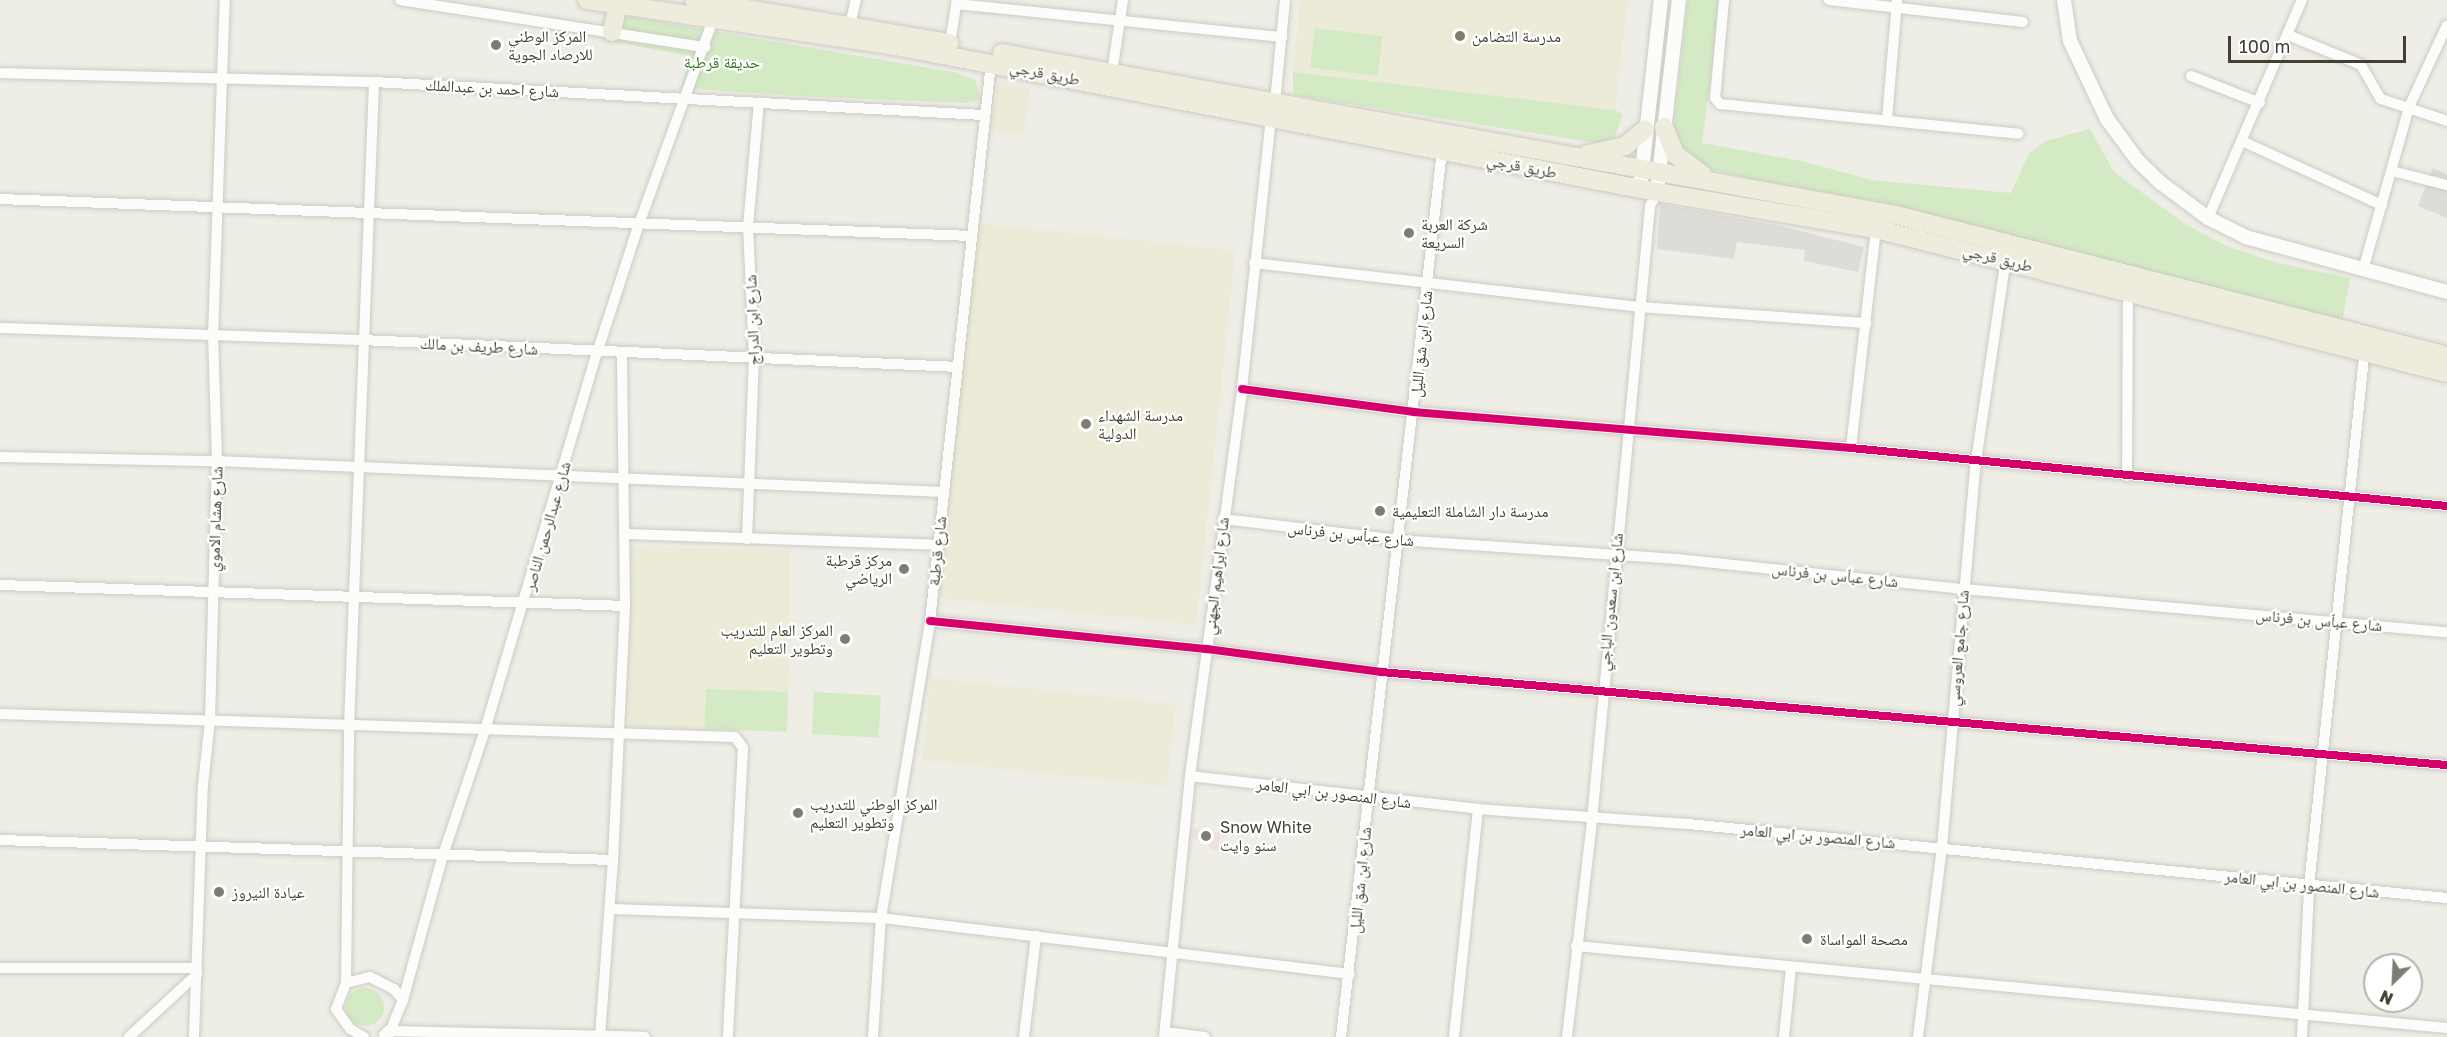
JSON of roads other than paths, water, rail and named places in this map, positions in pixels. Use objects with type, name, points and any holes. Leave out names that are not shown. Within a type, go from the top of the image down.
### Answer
[{"type":"highway","name":"طريق قرجي","points":[[587,0],[618,4],[719,7],[850,25],[1112,72],[1442,151],[1649,195],[1876,229],[2006,259],[2128,294],[2366,344],[2447,356]]},
{"type":"highway","name":"طريق قرجي","points":[[694,0],[991,63],[1568,158],[1651,169],[1907,217],[2366,344],[2447,373]]},
{"type":"highway","points":[[612,32],[618,4]]},
{"type":"highway","points":[[1664,127],[1683,163],[1714,180]]},
{"type":"highway","points":[[1568,158],[1617,149],[1645,129]]},
{"type":"street","name":"شارع هشام الاموي","points":[[194,1037],[200,848],[210,721],[217,461],[213,336],[225,81],[225,0]]},
{"type":"street","points":[[400,0],[705,47]]},
{"type":"street","points":[[850,25],[856,0]]},
{"type":"street","points":[[1112,72],[1123,0]]},
{"type":"street","name":"شارع ابراهيم الجهني","points":[[1164,1035],[1190,776],[1208,649],[1222,519],[1242,389],[1254,263],[1282,37],[1284,0]]},
{"type":"street","points":[[1651,169],[1645,129],[1661,0]]},
{"type":"street","points":[[1649,195],[1651,169],[1664,127],[1679,0]]},
{"type":"street","points":[[1724,0],[1715,98],[1720,104],[2018,134]]},
{"type":"street","points":[[1834,0],[1897,5],[2023,22]]},
{"type":"street","points":[[2064,0],[2070,41],[2107,120],[2138,161],[2208,218],[2246,237],[2447,291]]},
{"type":"street","points":[[2208,218],[2260,103],[2302,0]]},
{"type":"street","points":[[950,43],[957,2],[1119,22],[1282,37]]},
{"type":"street","points":[[1887,120],[1897,5]]},
{"type":"street","name":"شارع عبدالرحمن الناصر","points":[[386,1035],[403,1000],[443,855],[485,730],[597,353],[639,224],[719,7]]},
{"type":"street","points":[[2363,270],[2409,107],[2447,25]]},
{"type":"street","points":[[2288,35],[2361,65],[2371,77],[2378,97],[2447,121]]},
{"type":"street","name":"شارع قرطبة","points":[[873,1037],[882,918],[930,621],[983,115],[991,63]]},
{"type":"street","name":"شارع احمد بن عبدالملك","points":[[0,73],[225,81],[374,82],[685,97],[983,115]]},
{"type":"street","points":[[2191,76],[2260,103]]},
{"type":"street","points":[[364,1037],[350,1029],[336,1009],[346,983],[349,726],[362,340],[374,82]]},
{"type":"street","name":"شارع ابن الدراج","points":[[747,539],[754,358],[748,227],[759,102]]},
{"type":"street","points":[[2242,141],[2382,205]]},
{"type":"street","name":"شارع ابن شق الليل","points":[[1341,1037],[1350,974],[1381,672],[1414,412],[1442,151]]},
{"type":"street","points":[[2392,171],[2447,185]]},
{"type":"street","name":"شارع ابن سعدون الباجي","points":[[1567,1037],[1592,820],[1614,555],[1641,307],[1649,195]]},
{"type":"street","points":[[0,199],[970,236]]},
{"type":"street","points":[[1851,448],[1876,229]]},
{"type":"street","name":"شارع جامع العروسي","points":[[1918,1037],[1928,978],[1942,847],[1976,461],[2006,259]]},
{"type":"street","points":[[1254,263],[1641,307],[1866,323]]},
{"type":"street","points":[[2127,476],[2128,294]]},
{"type":"street","name":"شارع طريف بن مالك","points":[[0,328],[362,340],[597,353],[958,367]]},
{"type":"street","points":[[2302,1037],[2305,1014],[2309,886],[2366,344]]},
{"type":"street","points":[[600,1036],[614,860],[625,606],[626,478],[622,354]]},
{"type":"street","points":[[1242,389],[1414,412],[1851,448],[2447,506]]},
{"type":"street","points":[[0,457],[217,461],[943,492]]},
{"type":"street","name":"شارع عباّس بن فرناس","points":[[1222,519],[1398,540],[1614,555],[2447,632]]},
{"type":"street","points":[[626,534],[937,545]]},
{"type":"street","points":[[0,585],[625,606]]},
{"type":"street","points":[[930,621],[1208,649],[1381,672],[1602,689],[2447,765]]},
{"type":"street","points":[[0,714],[735,737],[742,742],[728,1037]]},
{"type":"street","name":"شارع المنصور بن ابي العامر","points":[[1190,776],[1478,809],[1592,820],[1676,823],[1942,847],[2309,886],[2447,898]]},
{"type":"street","points":[[1454,1037],[1478,809]]},
{"type":"street","points":[[0,840],[614,860]]},
{"type":"street","points":[[610,909],[882,918],[1350,974]]},
{"type":"street","points":[[1024,1037],[1036,936]]},
{"type":"street","points":[[1576,946],[1791,968],[1928,978],[2305,1014],[2443,1030]]},
{"type":"street","points":[[0,968],[197,971]]},
{"type":"street","points":[[1784,1037],[1791,968]]},
{"type":"street","points":[[129,1037],[197,971]]},
{"type":"street","points":[[346,983],[370,977],[394,988],[403,1000]]},
{"type":"street","points":[[341,1037],[350,1029]]},
{"type":"street","points":[[386,1035],[645,1037]]},
{"type":"street","points":[[1164,1035],[1205,1037]]},
{"type":"place","name":"مدرسة التضامن","points":[[1460,36]]},
{"type":"place","name":"المركز الوطني للارصاد الجوية","points":[[496,45]]},
{"type":"place","name":"شركة العربة السريعة","points":[[1409,233]]},
{"type":"place","name":"مدرسة الشهداء الدولية","points":[[1086,424]]},
{"type":"place","name":"مدرسة دار الشاملة التعليمية","points":[[1380,511]]},
{"type":"place","name":"مركز قرطبة الرياضي","points":[[904,569]]},
{"type":"place","name":"المركز العام للتدريب وتطوير التعليم","points":[[845,639]]},
{"type":"place","name":"المركز الوطني للتدريب وتطوير التعليم","points":[[798,813]]},
{"type":"place","name":"Snow White سنو وايت","points":[[1206,836]]},
{"type":"place","name":"عيادة النيروز","points":[[219,892]]},
{"type":"place","name":"مصحة المواساة","points":[[1807,939]]},
{"type":"park label","name":"حديقة قرطبة","points":[[722,62]]}]
